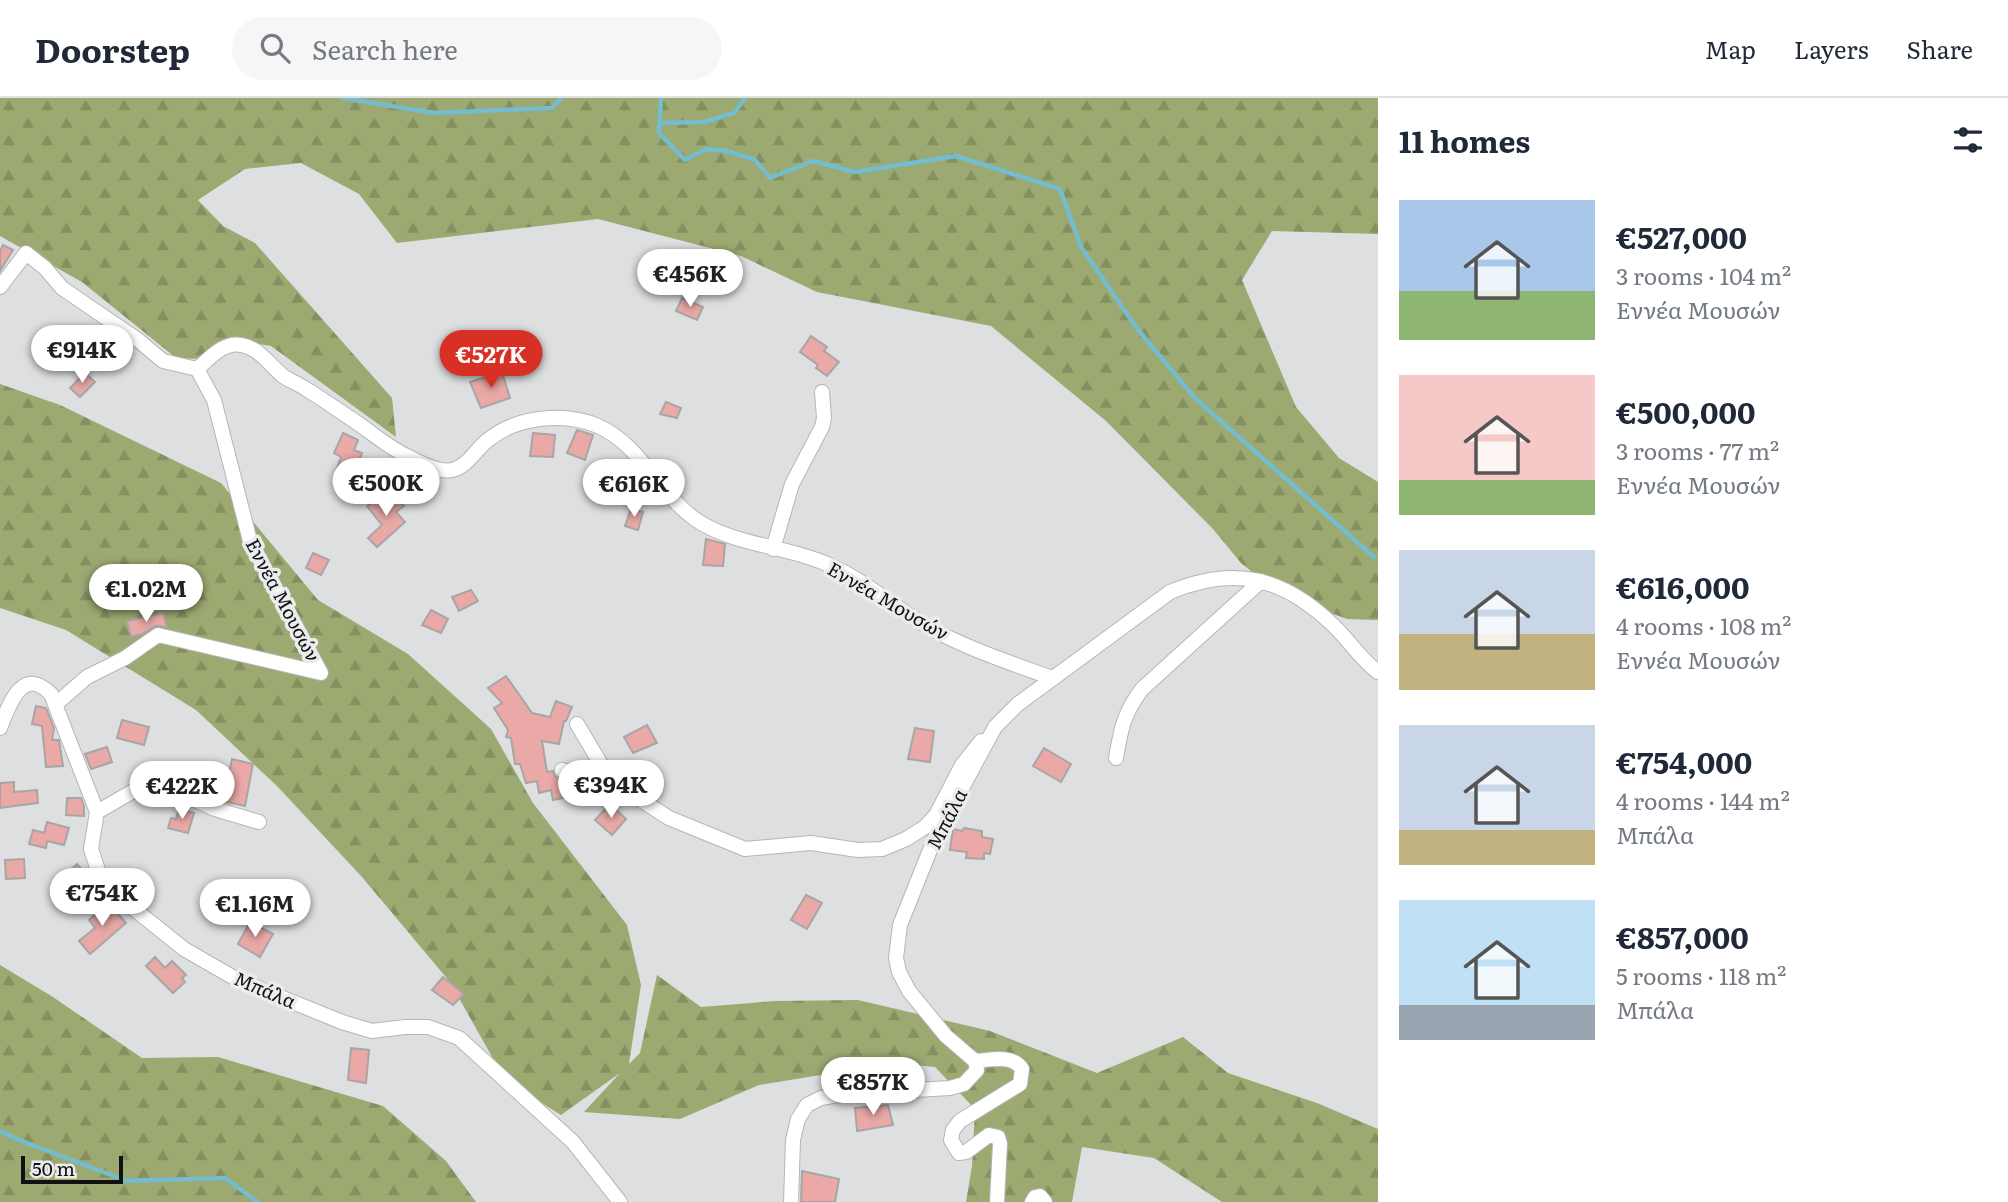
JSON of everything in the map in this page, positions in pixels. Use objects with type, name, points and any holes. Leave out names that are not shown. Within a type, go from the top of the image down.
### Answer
[{"type":"street","points":[[0,287],[26,253],[45,268],[62,288],[138,340],[163,361],[197,369]]},
{"type":"street","name":"Εννέα Μουσών","points":[[56,704],[87,677],[125,658],[158,635],[321,673],[250,541],[214,400],[197,369],[218,351],[230,345],[241,344],[257,351],[283,376],[404,455],[441,470],[453,470],[462,465],[488,439],[506,429],[555,417],[579,419],[601,427],[626,444],[676,501],[702,523],[721,533],[773,550],[825,563],[934,630],[1052,678]]},
{"type":"street","points":[[773,550],[792,484],[822,427],[822,392]]},
{"type":"street","name":"Μπάλα","points":[[975,1061],[946,1036],[909,991],[899,972],[897,942],[900,925],[934,840],[995,727],[1018,704],[1170,592],[1198,581],[1232,577],[1261,581],[1311,604],[1378,672]]},
{"type":"street","points":[[1116,758],[1121,727],[1128,707],[1142,689],[1261,581]]},
{"type":"street","name":"Μπάλα","points":[[0,728],[12,698],[23,686],[33,683],[42,685],[51,694],[97,812],[91,849],[99,873],[113,892],[184,949],[236,979],[342,1022],[372,1031],[428,1027],[459,1038],[573,1142],[620,1202]]},
{"type":"street","points":[[577,724],[611,781]]},
{"type":"street","points":[[562,770],[611,781],[669,818],[746,849],[811,843],[858,850],[882,849],[925,827],[936,815],[972,749],[995,727]]},
{"type":"street","points":[[97,812],[142,786],[166,787],[215,809],[259,822]]},
{"type":"street","points":[[791,1202],[793,1140],[798,1119],[807,1105],[821,1098],[844,1094],[950,1088],[964,1084],[973,1076],[977,1070],[975,1061],[1009,1059],[1019,1064],[1022,1069],[1020,1084],[960,1121],[953,1130],[951,1140],[958,1153],[966,1152],[989,1135],[998,1137],[1000,1144],[997,1202]]},
{"type":"street","points":[[1032,1202],[1035,1197],[1040,1196],[1045,1202]]},
{"type":"green space","points":[[0,98],[1378,98],[1378,234],[1272,231],[1242,280],[1296,407],[1339,458],[1378,482],[1378,620],[1347,619],[1279,594],[1241,563],[1213,529],[1106,421],[991,326],[817,292],[741,256],[598,219],[397,243],[359,194],[301,163],[245,169],[198,200],[223,226],[255,243],[392,398],[396,437],[271,346],[227,339],[201,359],[176,358],[82,282],[0,236]]},
{"type":"green space","points":[[0,384],[60,405],[221,483],[318,600],[408,654],[491,729],[533,803],[627,925],[641,985],[629,1064],[640,1053],[657,975],[701,1007],[776,1001],[858,1000],[990,1031],[1097,1073],[1183,1037],[1228,1073],[1317,1103],[1378,1129],[1378,1202],[1222,1202],[1154,1158],[1082,1147],[1072,1202],[966,1202],[972,1166],[975,1109],[935,1067],[895,1063],[759,1085],[680,1119],[584,1112],[620,1073],[561,1115],[505,1080],[450,982],[362,877],[277,786],[196,710],[66,630],[0,608]]},
{"type":"green space","points":[[0,965],[53,997],[142,1058],[218,1057],[383,1106],[446,1161],[476,1202],[0,1202]]},
{"type":"building","points":[[3,245],[13,250],[0,271],[0,251]]},
{"type":"building","points":[[682,298],[703,307],[697,320],[676,311]]},
{"type":"building","points":[[113,334],[132,347],[122,360],[102,346]]},
{"type":"building","points":[[811,336],[827,347],[824,351],[839,362],[827,376],[816,368],[818,365],[800,352]]},
{"type":"building","points":[[502,372],[510,398],[481,408],[470,382]]},
{"type":"building","points":[[85,373],[95,382],[80,397],[70,388]]},
{"type":"building","points":[[666,402],[681,408],[677,418],[660,414]]},
{"type":"building","points":[[577,430],[593,435],[585,460],[567,453]]},
{"type":"building","points":[[343,433],[358,440],[354,450],[362,453],[352,477],[336,471],[341,457],[334,453]]},
{"type":"building","points":[[533,433],[555,435],[553,457],[530,456]]},
{"type":"building","points":[[389,492],[404,506],[396,512],[405,522],[377,547],[368,538],[382,525],[367,506]]},
{"type":"building","points":[[631,509],[643,512],[638,530],[625,526]]},
{"type":"building","points":[[706,539],[725,544],[723,566],[703,565]]},
{"type":"building","points":[[313,553],[329,560],[321,575],[306,568]]},
{"type":"building","points":[[471,590],[478,601],[459,611],[452,597]]},
{"type":"building","points":[[431,610],[448,619],[441,633],[422,625]]},
{"type":"building","points":[[163,613],[167,627],[156,626],[131,637],[127,621]]},
{"type":"building","points":[[506,676],[532,713],[550,717],[556,701],[572,707],[564,721],[559,744],[542,741],[547,772],[553,771],[555,777],[562,780],[567,797],[553,800],[551,790],[539,793],[537,781],[526,783],[520,764],[515,764],[511,738],[506,737],[508,730],[494,708],[502,703],[488,688]]},
{"type":"building","points":[[36,706],[46,708],[54,728],[52,740],[59,740],[63,766],[46,767],[42,726],[32,724]]},
{"type":"building","points":[[122,720],[149,727],[144,745],[117,738]]},
{"type":"building","points":[[647,725],[657,743],[633,753],[624,737]]},
{"type":"building","points":[[915,728],[934,731],[930,762],[908,759]]},
{"type":"building","points":[[107,747],[112,762],[91,769],[85,754]]},
{"type":"building","points":[[1044,748],[1071,764],[1061,782],[1033,766]]},
{"type":"building","points":[[232,759],[253,764],[245,806],[223,801]]},
{"type":"building","points":[[177,762],[196,764],[194,780],[176,778]]},
{"type":"building","points":[[14,782],[14,792],[37,790],[38,803],[0,808],[0,783]]},
{"type":"building","points":[[67,798],[81,798],[84,816],[66,815]]},
{"type":"building","points":[[610,804],[626,819],[612,835],[595,820]]},
{"type":"building","points":[[179,809],[194,813],[188,833],[168,828],[171,818],[176,819]]},
{"type":"building","points":[[47,822],[69,828],[64,845],[47,841],[46,848],[29,844],[33,830],[44,833]]},
{"type":"building","points":[[964,828],[982,831],[982,837],[993,839],[990,854],[984,853],[984,859],[966,858],[967,852],[950,850],[953,829],[962,831]]},
{"type":"building","points":[[24,859],[25,878],[6,879],[5,860]]},
{"type":"building","points":[[77,864],[89,878],[73,892],[61,879]]},
{"type":"building","points":[[241,889],[251,897],[237,913],[223,898],[230,890],[236,895]]},
{"type":"building","points":[[806,895],[822,903],[807,929],[791,920]]},
{"type":"building","points":[[109,903],[126,923],[90,954],[79,941],[95,928],[89,920]]},
{"type":"building","points":[[250,922],[273,934],[260,957],[238,944]]},
{"type":"building","points":[[155,957],[165,968],[172,961],[186,975],[182,978],[185,982],[173,993],[146,966]]},
{"type":"building","points":[[443,977],[464,994],[453,1005],[432,990]]},
{"type":"building","points":[[351,1048],[369,1050],[366,1083],[348,1080]]},
{"type":"building","points":[[888,1105],[893,1125],[857,1131],[855,1108]]},
{"type":"building","points":[[802,1171],[839,1179],[835,1202],[801,1202]]},
{"type":"waterway","points":[[343,98],[434,113],[552,108],[561,98]]},
{"type":"waterway","points":[[661,98],[659,133],[685,160],[706,149],[727,151],[755,160],[770,178],[813,161],[855,172],[956,156],[1060,189],[1081,247],[1138,330],[1195,398],[1374,557]]},
{"type":"waterway","points":[[661,123],[704,122],[734,113],[745,98]]},
{"type":"waterway","points":[[0,1131],[127,1181],[225,1178],[258,1202]]}]
